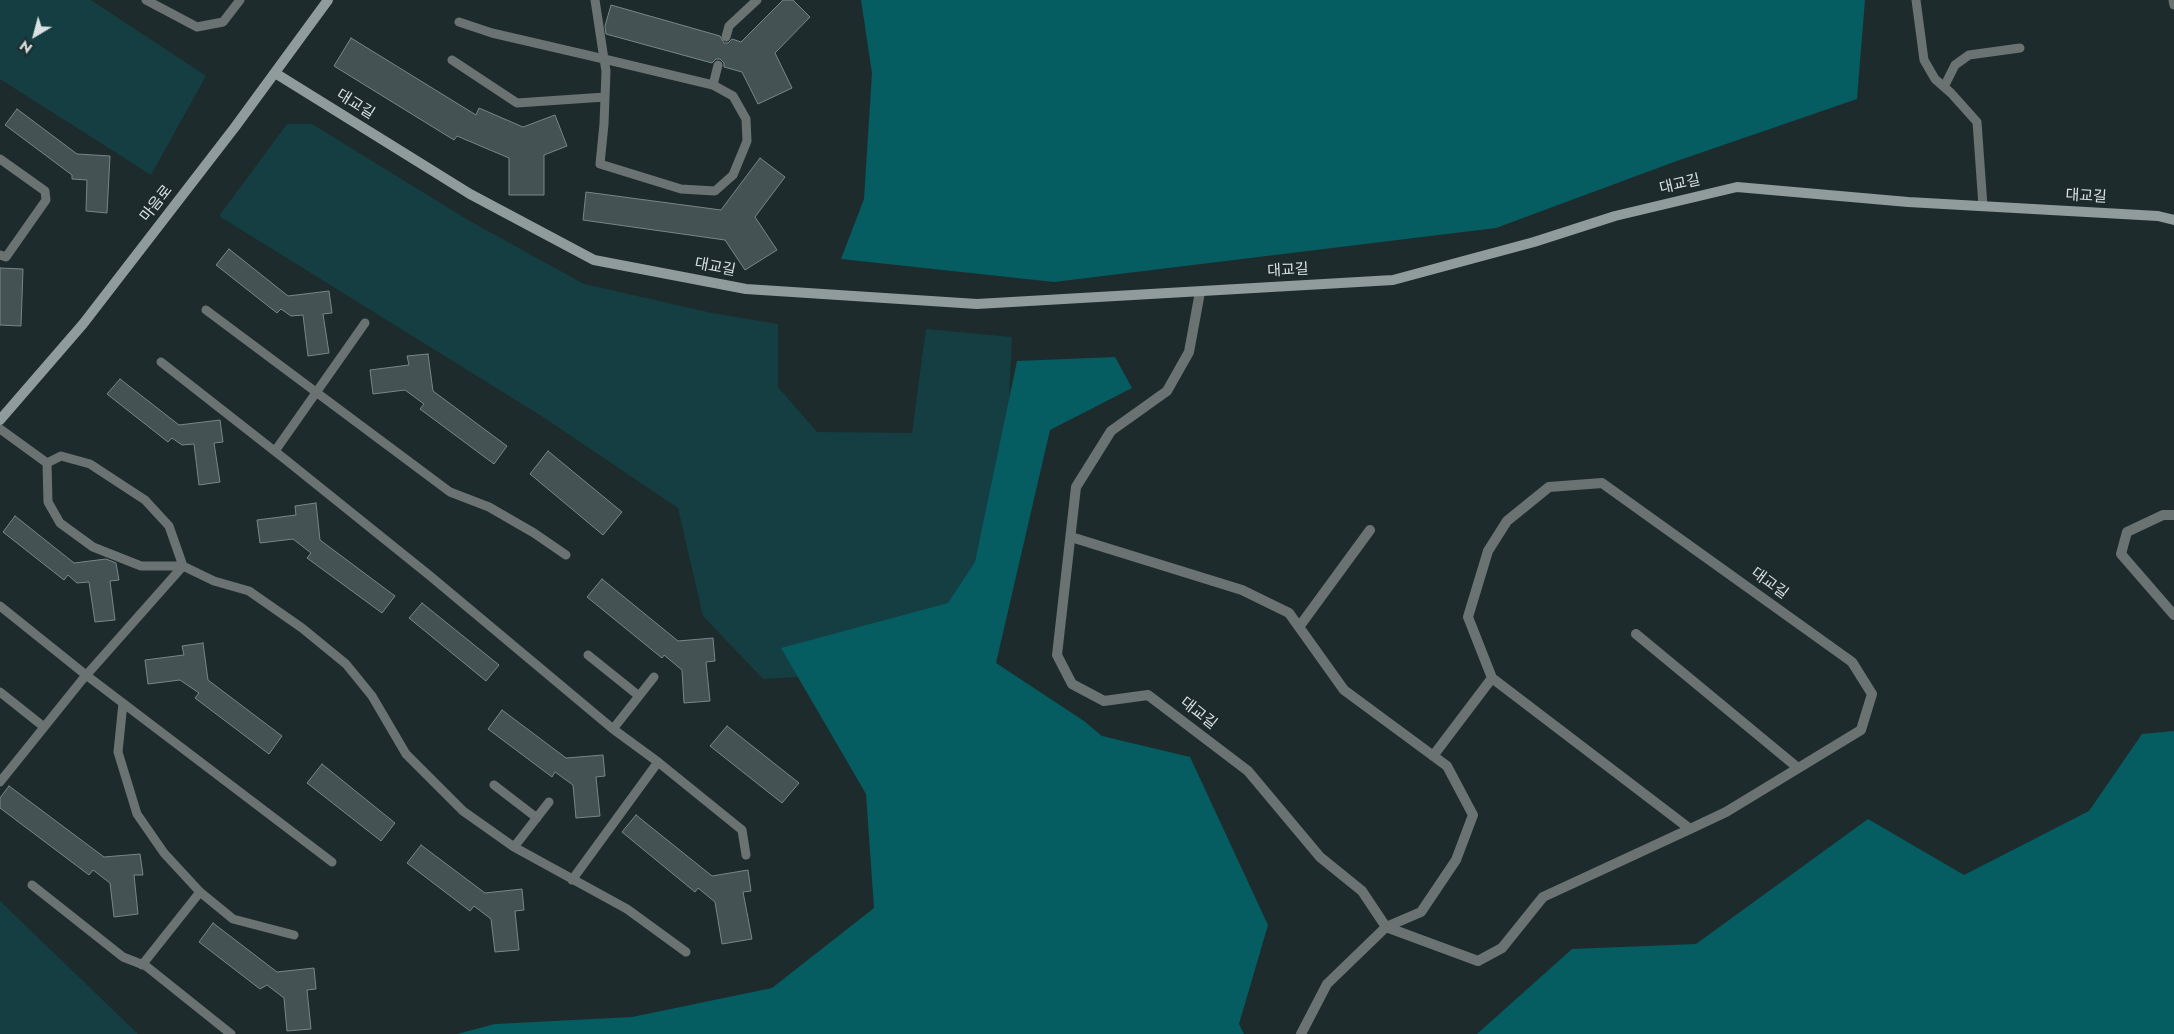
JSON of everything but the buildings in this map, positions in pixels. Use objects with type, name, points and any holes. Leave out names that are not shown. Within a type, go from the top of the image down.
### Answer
[{"type":"street","name":"마음로","points":[[0,420],[83,324],[235,127],[328,0]]},
{"type":"street","name":"대교길","points":[[275,73],[470,194],[594,260],[746,289],[967,303],[1200,292],[1392,280],[1534,242],[1615,216],[1737,187],[1983,206],[2158,216],[2174,220]]},
{"type":"street","name":"대교길","points":[[1200,292],[1189,352],[1167,391],[1111,431],[1076,487],[1057,655],[1072,684],[1104,701],[1148,694],[1248,771],[1320,858],[1362,891],[1386,927],[1478,961],[1502,948],[1543,897],[1726,812],[1861,730],[1872,694],[1852,662],[1602,483],[1549,487],[1507,521],[1488,551],[1468,617],[1492,678]]},
{"type":"street","points":[[2174,515],[2163,515],[2127,532],[2121,554],[2174,615]]},
{"type":"street","points":[[1298,627],[1370,530]]},
{"type":"street","points":[[1071,537],[1242,590],[1289,613],[1344,690],[1447,766],[1473,815],[1456,860],[1421,912],[1386,927],[1327,984],[1301,1034]]},
{"type":"street","points":[[1636,634],[1798,768]]},
{"type":"street","points":[[1433,756],[1492,678],[1690,829]]},
{"type":"lane","points":[[146,0],[196,27],[223,22],[240,0]]},
{"type":"lane","points":[[459,22],[492,33],[604,59],[713,85],[733,96],[746,119],[747,142],[732,175],[715,191],[681,189],[600,164],[606,71],[604,59],[594,0]]},
{"type":"lane","points":[[726,37],[729,26],[756,0]]},
{"type":"lane","points":[[1916,0],[1924,60],[1935,79],[1977,122],[1983,206]]},
{"type":"lane","points":[[2173,0],[2174,4]]},
{"type":"lane","points":[[1944,87],[1955,66],[1969,55],[2020,48]]},
{"type":"lane","points":[[452,60],[517,103],[605,97]]},
{"type":"lane","points":[[713,85],[718,65]]},
{"type":"lane","points":[[0,159],[45,191],[46,200],[6,257],[0,254]]},
{"type":"lane","points":[[206,310],[450,492],[489,507],[534,533],[566,555]]},
{"type":"lane","points":[[275,452],[365,323]]},
{"type":"lane","points":[[161,362],[429,575],[613,729],[658,762],[742,830],[746,855]]},
{"type":"lane","points":[[0,429],[47,463]]},
{"type":"lane","points":[[47,463],[61,456],[90,464],[145,500],[169,526],[183,566]]},
{"type":"lane","points":[[47,463],[48,502],[60,523],[93,547],[141,566],[183,566],[214,581],[249,591],[302,628],[346,664],[372,696],[406,754],[463,811],[514,847],[627,909],[686,952]]},
{"type":"lane","points":[[0,782],[86,675],[183,566]]},
{"type":"lane","points":[[0,606],[86,675],[332,862]]},
{"type":"lane","points":[[588,655],[639,696]]},
{"type":"lane","points":[[613,729],[654,677]]},
{"type":"lane","points":[[0,692],[44,728]]},
{"type":"lane","points":[[124,703],[118,752],[137,814],[164,853],[200,892],[233,919],[294,935]]},
{"type":"lane","points":[[572,880],[658,762]]},
{"type":"lane","points":[[494,785],[537,818]]},
{"type":"lane","points":[[514,847],[549,802]]},
{"type":"lane","points":[[32,885],[122,958],[142,965],[231,1034]]},
{"type":"lane","points":[[142,965],[200,892]]},
{"type":"shaded area","points":[[0,0],[91,0],[206,76],[151,175],[0,79]]},
{"type":"shaded area","points":[[861,0],[1865,0],[1857,99],[1674,162],[1496,228],[1054,282],[841,259],[864,199],[872,73]]},
{"type":"shaded area","points":[[287,124],[312,124],[468,220],[584,284],[712,313],[778,324],[778,387],[817,432],[912,433],[926,329],[1012,337],[1003,525],[972,619],[853,674],[763,679],[703,616],[678,508],[543,417],[219,216]]},
{"type":"shaded area","points":[[1115,357],[1132,388],[1050,430],[996,663],[1084,721],[1102,736],[1190,757],[1268,925],[1239,1024],[1244,1034],[457,1034],[495,1024],[632,1017],[772,988],[874,908],[866,794],[781,648],[948,603],[975,562],[1017,361]]},
{"type":"shaded area","points":[[2174,731],[2174,1034],[1477,1034],[1572,949],[1696,944],[1868,819],[1964,875],[2089,811],[2142,734]]},
{"type":"shaded area","points":[[0,901],[138,1034],[0,1034]]}]
